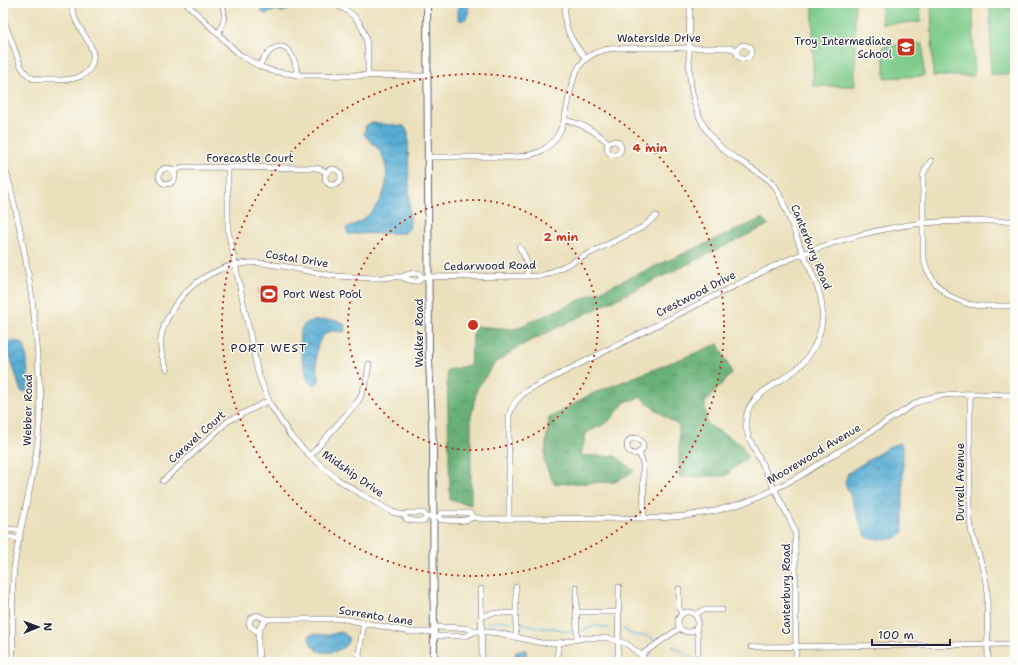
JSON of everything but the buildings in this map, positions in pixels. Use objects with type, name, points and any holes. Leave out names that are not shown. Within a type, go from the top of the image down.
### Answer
[{"type":"street","points":[[3,18],[5,33],[23,71],[32,78],[49,80],[80,78],[90,68],[93,55],[89,43],[75,19],[71,3]]},
{"type":"street","points":[[186,3],[240,55],[259,66],[272,71],[298,75],[428,76]]},
{"type":"street","points":[[218,34],[224,21],[222,3]]},
{"type":"street","points":[[332,3],[347,10],[354,16],[364,32],[368,43],[368,76]]},
{"type":"street","name":"Walker Road","points":[[427,3],[429,367],[436,517],[434,662]]},
{"type":"street","points":[[566,3],[564,17],[566,27],[570,37],[586,59]]},
{"type":"street","name":"Canterbury Road","points":[[690,3],[691,90],[694,104],[702,123],[723,150],[767,178],[775,186],[820,297],[822,318],[818,337],[809,356],[798,368],[756,397],[750,406],[746,417],[749,438],[792,524],[795,537],[796,662]]},
{"type":"street","points":[[259,66],[271,51],[276,48],[285,47],[292,55],[298,75]]},
{"type":"street","name":"Waterside Drive","points":[[428,157],[527,156],[542,150],[549,145],[560,132],[565,120],[572,79],[578,68],[586,59],[597,52],[613,48],[730,48],[737,50]]},
{"type":"street","points":[[565,120],[593,130],[609,143]]},
{"type":"street","name":"Webber Road","points":[[3,160],[23,242],[33,297],[39,372],[40,408],[38,447],[21,530],[13,582],[13,660]]},
{"type":"street","points":[[931,160],[923,176],[923,248],[925,263],[931,277],[945,293],[961,302],[974,306],[1015,306]]},
{"type":"street","name":"Forecastle Court","points":[[173,171],[183,167],[317,168],[327,172]]},
{"type":"street","name":"Midship Drive","points":[[228,168],[228,224],[235,266],[258,374],[268,401],[278,419],[290,435],[310,456],[337,478],[361,494],[392,512],[404,515],[408,513],[424,513],[426,517],[436,517]]},
{"type":"street","name":"Cedarwood Road","points":[[429,277],[543,276],[552,273],[643,227],[656,216]]},
{"type":"street","name":"Crestwood Drive","points":[[509,519],[508,416],[513,405],[521,395],[740,283],[803,253],[854,237],[886,229],[923,223],[1015,221]]},
{"type":"street","points":[[519,247],[527,261],[528,276]]},
{"type":"street","name":"Costal Drive","points":[[167,369],[161,355],[160,341],[165,323],[172,309],[186,292],[200,280],[218,270],[260,263],[335,275],[373,278],[402,278],[413,282],[418,281],[421,277],[429,277]]},
{"type":"street","name":"Costal Drive","points":[[402,278],[407,274],[413,273],[419,273],[421,277]]},
{"type":"street","points":[[310,456],[359,400],[366,383],[369,364]]},
{"type":"street","name":"Durrell Avenue","points":[[970,394],[970,521],[972,534],[984,572],[987,589],[988,662]]},
{"type":"street","name":"Moorewood Avenue","points":[[436,517],[441,513],[470,513],[473,517],[483,519],[644,518],[680,517],[714,511],[750,501],[775,490],[800,476],[921,400],[937,395],[1015,395]]},
{"type":"street","name":"Caravel Court","points":[[163,481],[228,421],[268,401]]},
{"type":"street","points":[[639,452],[643,464],[644,518]]},
{"type":"street","name":"Midship Drive","points":[[404,515],[406,519],[414,521],[424,521],[426,517]]},
{"type":"street","points":[[3,529],[21,530]]},
{"type":"street","points":[[3,536],[20,539]]},
{"type":"street","points":[[516,587],[516,636]]},
{"type":"street","points":[[576,587],[577,639]]},
{"type":"street","points":[[618,662],[619,587]]},
{"type":"street","points":[[481,589],[481,618],[479,631],[482,662]]},
{"type":"street","points":[[679,589],[679,608],[682,614]]},
{"type":"street","points":[[696,614],[703,610],[722,610]]},
{"type":"street","points":[[680,628],[679,620],[682,614],[689,611],[696,614]]},
{"type":"street","points":[[577,612],[619,612]]},
{"type":"street","points":[[481,618],[488,613],[516,613]]},
{"type":"street","points":[[696,614],[698,621],[696,628],[698,636],[698,653]]},
{"type":"street","name":"Sorrento Lane","points":[[259,662],[258,633],[250,626],[249,623],[251,618],[255,615],[267,620],[330,619],[364,622],[415,632],[434,632]]},
{"type":"street","points":[[258,633],[261,624],[267,620]]},
{"type":"street","points":[[360,662],[359,653],[364,622]]},
{"type":"street","points":[[434,632],[466,628],[516,636],[541,643],[559,643],[577,639],[598,637],[619,641],[634,649],[647,662]]},
{"type":"street","points":[[680,628],[687,632],[693,631],[696,628]]},
{"type":"street","points":[[641,655],[680,628]]},
{"type":"street","points":[[434,632],[466,636],[479,631]]},
{"type":"street","points":[[556,662],[559,643]]},
{"type":"street","points":[[751,646],[1015,644]]},
{"type":"street","points":[[3,658],[13,660]]},
{"type":"green space","points":[[813,3],[855,3],[855,86],[813,86]]},
{"type":"green space","points":[[881,3],[920,3],[921,22],[882,24]]},
{"type":"green space","points":[[931,3],[973,3],[974,76],[933,76]]},
{"type":"green space","points":[[990,3],[1015,3],[1015,74],[991,74]]},
{"type":"green space","points":[[923,44],[924,76],[885,78],[883,46]]},
{"type":"green space","points":[[763,218],[768,225],[518,347],[494,364],[477,389],[471,417],[471,505],[450,500],[447,370],[470,365],[474,326],[515,329]]},
{"type":"green space","points":[[718,344],[732,373],[705,403],[707,424],[742,445],[747,458],[725,476],[679,477],[679,426],[653,408],[641,397],[625,402],[608,422],[586,433],[581,456],[616,456],[634,471],[615,482],[554,484],[544,462],[549,418],[589,395]]},
{"type":"green space","points":[[1010,406],[1015,406],[1015,455]]},
{"type":"water","points":[[261,3],[292,3],[288,10],[282,12],[275,10],[264,14],[262,12]]},
{"type":"water","points":[[460,3],[469,3],[468,17],[462,21],[458,19],[458,8]]},
{"type":"water","points":[[372,123],[404,126],[408,132],[410,225],[409,229],[405,233],[348,234],[346,228],[366,217],[374,209],[385,189],[386,167],[382,155],[364,134],[366,125]]},
{"type":"water","name":"Port West Pool","points":[[263,288],[269,292],[275,290],[278,292],[277,296],[270,299],[263,297],[259,293]]},
{"type":"water","points":[[334,320],[345,325],[344,332],[331,331],[321,338],[317,348],[316,358],[319,381],[315,385],[308,381],[300,340],[301,329],[305,324],[311,321]]},
{"type":"water","points":[[3,342],[18,342],[22,343],[24,346],[28,366],[27,391],[22,392],[20,389],[10,356],[3,352]]},
{"type":"water","points":[[899,443],[901,444],[903,450],[903,533],[892,539],[868,538],[864,533],[845,482],[848,473],[889,447]]},
{"type":"water","points":[[340,632],[347,636],[348,640],[346,644],[342,648],[327,653],[319,651],[313,647],[309,638],[310,635],[314,634],[327,635]]},
{"type":"water","points":[[516,651],[527,651],[523,662],[515,662]]},
{"type":"waterway","points":[[487,623],[501,621],[510,622]]},
{"type":"waterway","points":[[522,623],[542,628],[553,628],[571,632]]},
{"type":"waterway","points":[[582,630],[597,626],[609,628]]},
{"type":"waterway","points":[[623,629],[633,635],[648,636],[655,640]]},
{"type":"waterway","points":[[672,646],[698,662]]},
{"type":"place","name":"Troy Intermediate School","points":[[906,47]]},
{"type":"place","name":"Port West Pool","points":[[269,294]]},
{"type":"district","name":"PORT WEST","points":[[269,348]]}]
